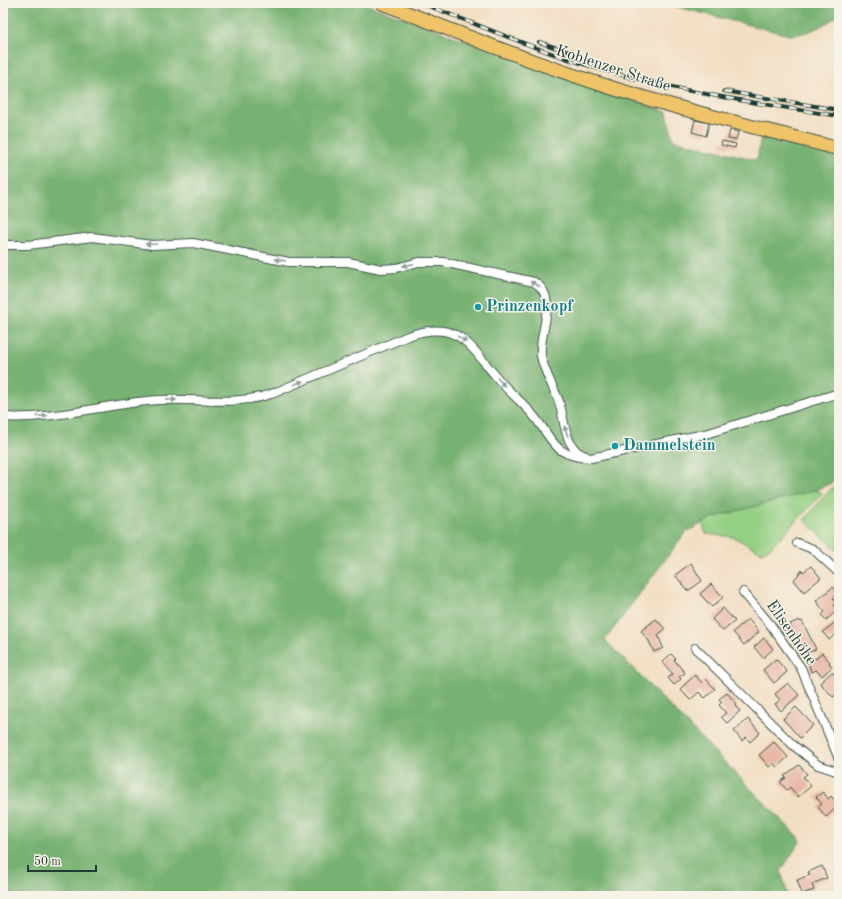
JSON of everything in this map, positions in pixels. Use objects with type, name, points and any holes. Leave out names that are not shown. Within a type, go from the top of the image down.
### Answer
[{"type":"main road","name":"Koblenzer Straße","points":[[382,3],[510,53],[605,86],[669,106],[839,149]]},
{"type":"street","points":[[3,245],[28,245],[92,237],[147,244],[192,243],[289,262],[348,262],[380,269],[396,268],[423,262],[443,262],[534,282],[542,288],[546,298],[546,312],[540,345],[544,366],[558,400],[569,439],[576,450],[591,458]]},
{"type":"street","points":[[3,417],[49,416],[159,400],[219,402],[254,399],[274,393],[408,336],[424,332],[444,331],[466,340],[477,351],[499,380],[533,415],[560,450],[572,456],[591,458],[709,433],[839,392]]},
{"type":"street","points":[[797,543],[813,548],[839,573]]},
{"type":"street","name":"Elisenhöhe","points":[[743,592],[770,624],[801,668],[839,759]]},
{"type":"street","points":[[695,648],[793,745],[818,765],[839,772]]},
{"type":"green space","points":[[3,3],[363,3],[587,85],[667,112],[673,140],[757,160],[761,137],[839,158],[839,480],[815,490],[712,518],[685,533],[605,640],[801,840],[781,871],[788,896],[3,896]]},
{"type":"green space","points":[[661,3],[839,3],[839,15],[821,26],[809,31],[796,35],[789,35]]},
{"type":"green space","points":[[839,486],[839,552],[804,520],[832,488]]},
{"type":"green space","points":[[815,490],[823,493],[771,547],[762,552],[733,537],[706,534],[702,523],[712,518]]},
{"type":"building","points":[[695,120],[709,123],[706,136],[692,132]]},
{"type":"building","points":[[730,130],[738,132],[736,140],[728,139]]},
{"type":"building","points":[[722,141],[736,144],[735,148],[721,145]]},
{"type":"building","points":[[691,563],[702,581],[688,591],[675,575]]},
{"type":"building","points":[[811,566],[821,578],[804,592],[794,580],[802,570],[803,572]]},
{"type":"building","points":[[711,584],[723,597],[712,607],[700,594]]},
{"type":"building","points":[[833,587],[838,593],[833,598],[837,603],[834,605],[838,610],[826,620],[822,615],[825,612],[816,601]]},
{"type":"building","points":[[723,608],[735,621],[723,631],[712,619]]},
{"type":"building","points":[[656,619],[665,629],[658,635],[663,648],[654,652],[649,641],[641,631]]},
{"type":"building","points":[[748,619],[759,632],[744,645],[733,632]]},
{"type":"building","points":[[839,619],[839,631],[829,640],[823,632]]},
{"type":"building","points":[[799,620],[800,622],[802,621],[816,649],[801,656],[790,634],[792,629],[790,624]]},
{"type":"building","points":[[764,638],[773,649],[763,658],[754,647]]},
{"type":"building","points":[[822,653],[830,662],[829,663],[832,667],[822,676],[816,670],[811,672],[808,661],[817,658]]},
{"type":"building","points":[[671,654],[685,673],[679,677],[681,679],[674,685],[668,678],[673,674],[662,662]]},
{"type":"building","points":[[776,659],[787,672],[774,683],[763,670]]},
{"type":"building","points":[[832,672],[839,680],[839,692],[833,697],[820,683]]},
{"type":"building","points":[[695,675],[702,683],[706,679],[715,689],[705,698],[699,692],[690,700],[680,689]]},
{"type":"building","points":[[788,683],[799,695],[781,711],[775,704],[780,700],[775,694]]},
{"type":"building","points":[[727,693],[737,704],[735,706],[740,711],[727,723],[721,717],[726,713],[719,705],[722,702],[719,699]]},
{"type":"building","points":[[796,707],[813,725],[800,738],[783,719]]},
{"type":"building","points":[[748,719],[760,733],[750,742],[746,737],[742,741],[734,731]]},
{"type":"building","points":[[774,742],[788,757],[777,767],[773,763],[769,767],[759,755]]},
{"type":"building","points":[[799,765],[807,774],[803,777],[811,786],[798,797],[790,787],[787,790],[780,782],[786,778],[784,776]]},
{"type":"building","points":[[823,792],[828,799],[831,796],[839,805],[826,817],[818,807],[822,804],[816,797]]},
{"type":"building","points":[[822,866],[827,878],[812,884],[814,890],[802,894],[797,880],[810,875],[808,872]]},
{"type":"railway","points":[[421,3],[534,47],[580,63],[632,78],[750,102],[839,116]]},
{"type":"railway","points":[[539,42],[569,52]]},
{"type":"railway","points":[[724,91],[839,110]]},
{"type":"place","name":"Prinzenkopf","points":[[478,307]]},
{"type":"place","name":"Dammelstein","points":[[615,446]]}]
